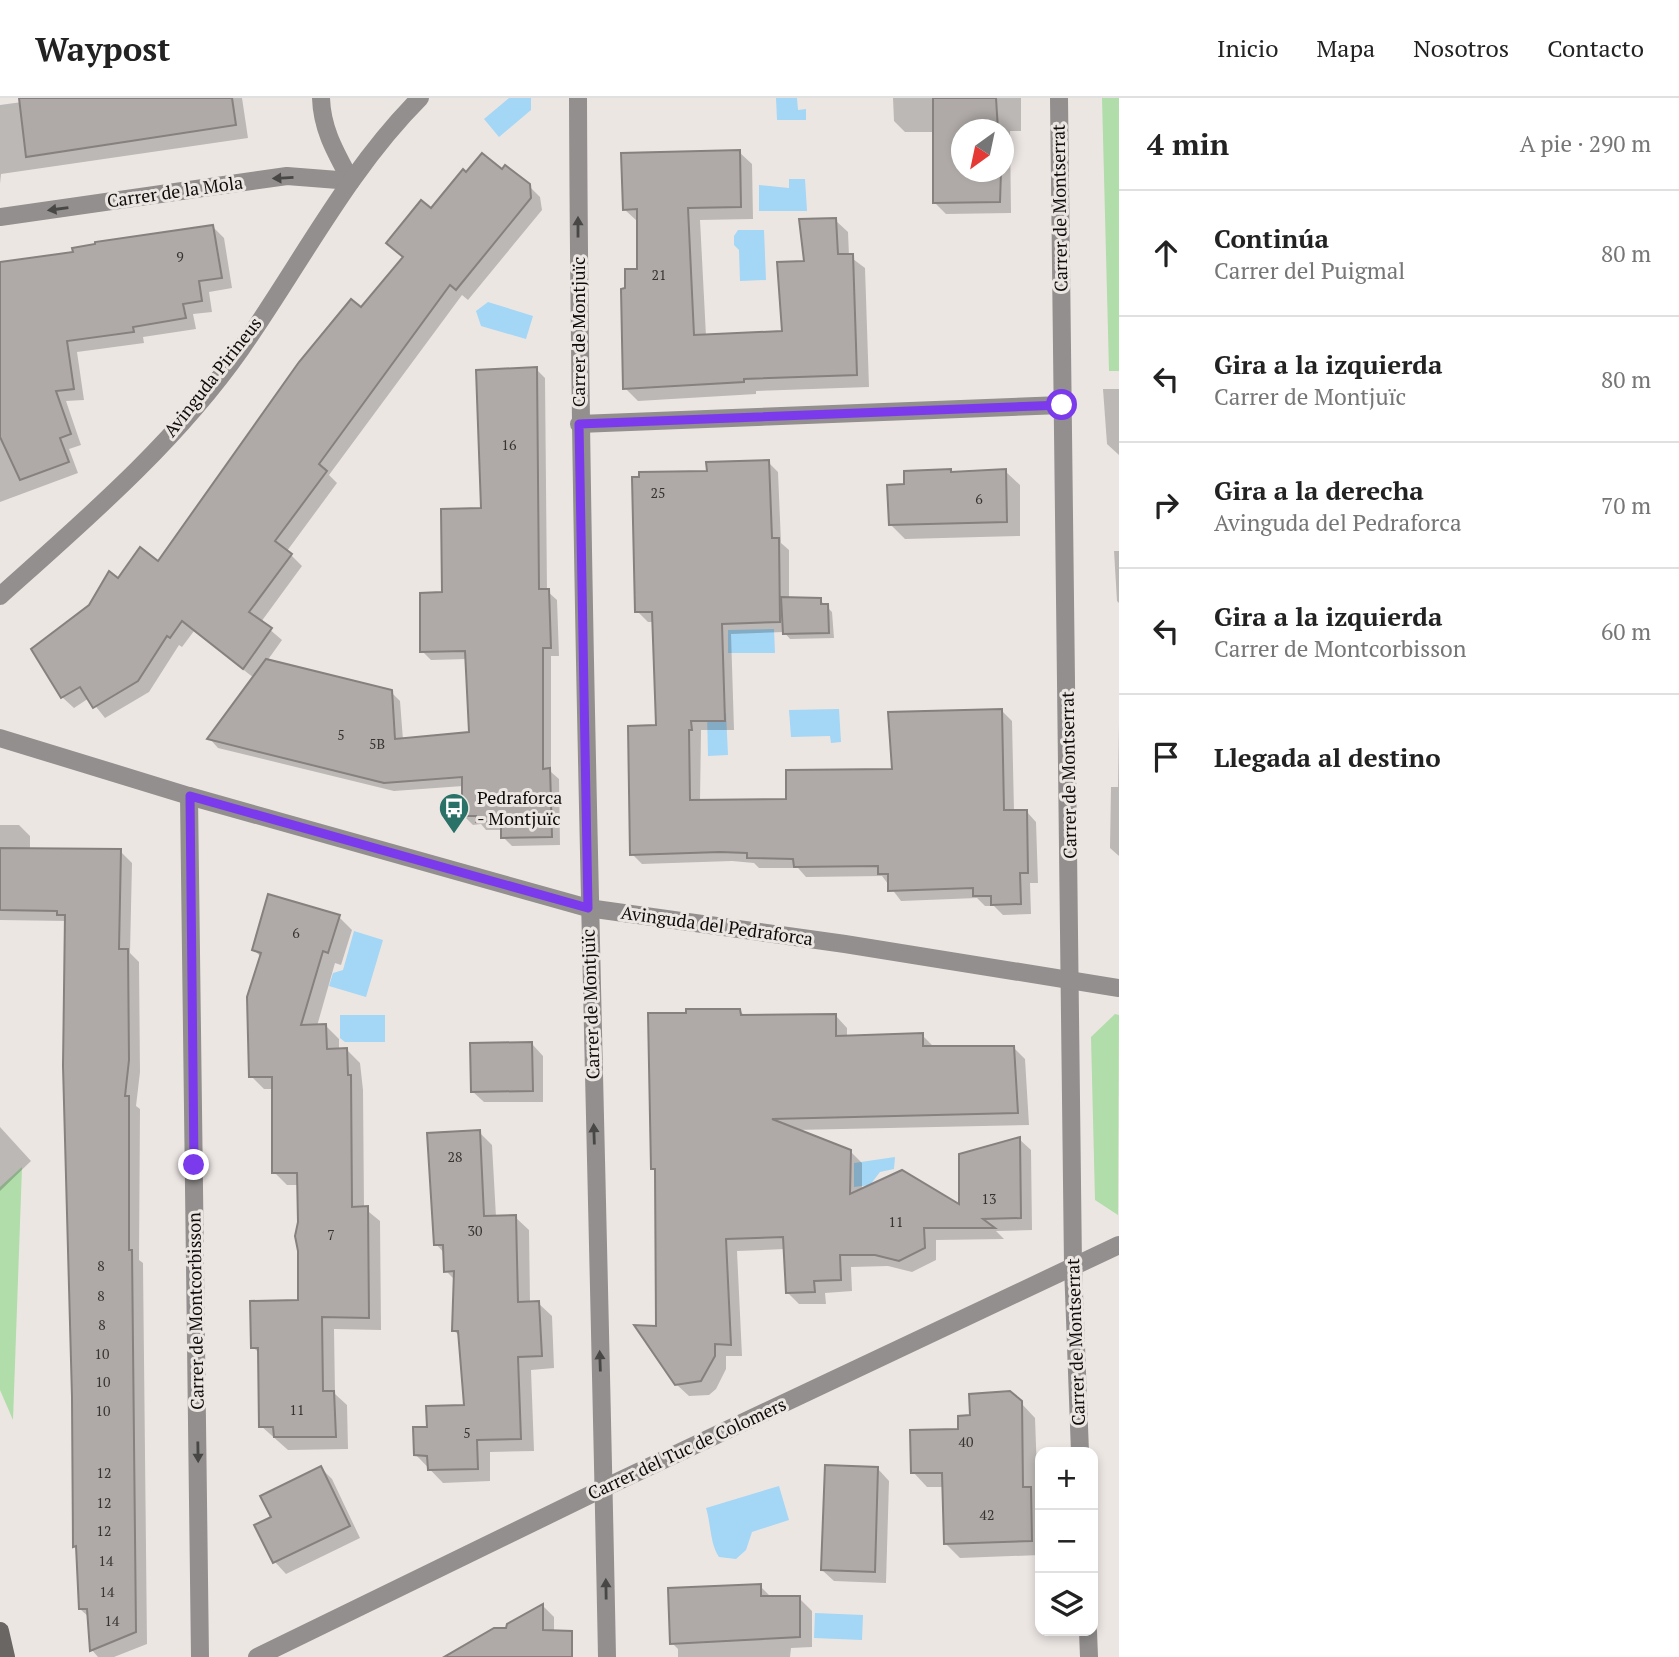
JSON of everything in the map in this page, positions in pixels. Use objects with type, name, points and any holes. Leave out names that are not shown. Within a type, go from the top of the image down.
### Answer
[{"type":"street","points":[[321,98],[322,116],[329,143],[351,181]]},
{"type":"street","name":"Avinguda Pirineus","points":[[0,596],[133,473],[190,413],[240,350],[351,181],[420,98]]},
{"type":"street","name":"Carrer de Montjuïc","points":[[578,98],[579,424],[588,908],[607,1657]]},
{"type":"street","name":"Carrer de Montserrat","points":[[1059,98],[1072,980],[1073,1266],[1080,1447]]},
{"type":"street","name":"Carrer de la Mola","points":[[0,217],[287,176],[351,181]]},
{"type":"street","points":[[579,424],[1062,405]]},
{"type":"street","name":"Avinguda del Pedraforca","points":[[0,738],[190,796],[588,908],[845,944],[1119,988]]},
{"type":"street","name":"Carrer de Montcorbisson","points":[[190,796],[200,1657]]},
{"type":"street","name":"Carrer del Tuc de Colomers","points":[[257,1657],[604,1488],[1119,1245]]},
{"type":"street","points":[[0,1631],[6,1657]]},
{"type":"street","points":[[1088,1636],[1089,1657]]},
{"type":"green space","points":[[1102,98],[1119,98],[1119,371],[1109,371]]},
{"type":"green space","points":[[1115,1014],[1119,1015],[1118,1215],[1095,1200],[1091,1037]]},
{"type":"green space","points":[[22,1167],[13,1420],[0,1390],[0,1187]]},
{"type":"water","points":[[509,98],[531,98],[531,110],[499,137],[484,119]]},
{"type":"water","points":[[776,98],[797,98],[798,110],[806,109],[806,120],[777,120]]},
{"type":"water","points":[[789,179],[805,179],[807,211],[759,211],[759,185],[789,188]]},
{"type":"water","points":[[738,230],[764,230],[766,280],[740,281],[739,250],[734,245],[734,236]]},
{"type":"water","points":[[488,302],[533,316],[526,339],[481,326],[476,311]]},
{"type":"water","points":[[774,629],[775,653],[728,653],[728,630]]},
{"type":"water","points":[[839,709],[841,742],[831,743],[830,736],[791,737],[789,710]]},
{"type":"water","points":[[707,713],[726,713],[728,755],[708,756]]},
{"type":"water","points":[[354,931],[383,940],[366,997],[329,986],[333,973],[343,970]]},
{"type":"water","points":[[340,1015],[385,1015],[385,1042],[345,1042],[340,1038]]},
{"type":"water","points":[[895,1157],[894,1169],[880,1172],[870,1185],[854,1187],[854,1163]]},
{"type":"water","points":[[779,1486],[789,1520],[752,1532],[746,1550],[736,1559],[719,1557],[712,1540],[706,1508]]},
{"type":"water","points":[[815,1613],[863,1615],[862,1640],[814,1638]]},
{"type":"building","points":[[19,98],[232,98],[236,125],[26,157]]},
{"type":"building","points":[[933,98],[996,98],[997,119],[951,119],[951,182],[1001,182],[1000,202],[933,203]]},
{"type":"building","points":[[740,150],[741,207],[688,208],[694,335],[782,331],[777,262],[804,261],[799,219],[836,218],[838,254],[853,254],[857,375],[744,379],[744,382],[623,389],[621,289],[625,288],[625,269],[637,269],[637,209],[623,210],[621,153]]},
{"type":"building","points":[[482,153],[502,169],[505,165],[530,184],[531,198],[456,290],[450,285],[319,464],[327,471],[275,541],[292,554],[249,612],[272,628],[243,669],[182,621],[170,638],[167,636],[138,681],[93,708],[80,687],[61,698],[31,649],[89,605],[109,571],[118,578],[140,547],[158,561],[299,362],[351,299],[361,307],[403,257],[386,243],[421,200],[431,208],[463,169],[466,172]]},
{"type":"building","points":[[213,225],[222,278],[199,281],[202,301],[183,304],[186,318],[133,327],[134,332],[67,341],[74,389],[56,391],[71,434],[60,438],[69,462],[20,480],[0,437],[0,262],[73,252],[72,248],[95,242]]},
{"type":"building","points":[[537,367],[539,589],[549,589],[551,648],[543,648],[543,769],[550,768],[552,837],[501,838],[501,821],[476,822],[476,816],[462,816],[462,777],[384,783],[207,739],[266,659],[392,690],[395,739],[469,732],[465,651],[420,652],[420,593],[442,592],[441,509],[481,508],[476,370]]},
{"type":"building","points":[[769,460],[772,538],[779,538],[780,622],[722,624],[725,721],[691,721],[690,800],[786,799],[786,770],[892,769],[888,712],[1002,709],[1004,810],[1027,810],[1028,873],[1020,873],[1021,904],[991,905],[991,896],[973,896],[973,888],[888,891],[888,874],[878,874],[878,866],[794,867],[793,859],[747,858],[747,853],[630,855],[628,726],[656,725],[652,612],[635,612],[632,477],[639,477],[639,472],[707,471],[706,462]]},
{"type":"building","points":[[951,469],[951,472],[1006,469],[1007,522],[889,525],[887,485],[904,484],[904,471]]},
{"type":"building","points":[[781,597],[821,598],[821,604],[828,604],[829,633],[783,634]]},
{"type":"building","points":[[0,848],[121,849],[119,949],[128,949],[129,1060],[125,1096],[129,1096],[136,1632],[90,1651],[87,1609],[79,1609],[76,1546],[73,1547],[72,1397],[63,1066],[65,915],[57,915],[57,911],[0,910]]},
{"type":"building","points":[[268,894],[340,915],[328,953],[323,951],[301,1025],[326,1024],[327,1049],[347,1048],[348,1075],[351,1075],[352,1207],[368,1206],[369,1318],[322,1317],[323,1391],[334,1391],[336,1437],[274,1437],[273,1427],[259,1427],[258,1348],[251,1348],[250,1301],[298,1300],[298,1251],[295,1236],[298,1222],[297,1173],[272,1173],[272,1077],[249,1077],[247,997],[261,953],[252,950]]},
{"type":"building","points":[[686,1009],[740,1009],[741,1015],[836,1014],[836,1036],[923,1033],[923,1046],[1014,1046],[1018,1113],[772,1119],[851,1150],[850,1194],[902,1170],[959,1204],[959,1154],[1020,1137],[1021,1218],[983,1219],[995,1228],[924,1228],[925,1248],[899,1261],[875,1255],[840,1255],[841,1280],[814,1281],[815,1292],[786,1293],[783,1237],[726,1239],[731,1345],[715,1344],[715,1356],[701,1381],[675,1385],[634,1325],[656,1326],[655,1169],[651,1169],[648,1013],[686,1013]]},
{"type":"building","points":[[532,1042],[533,1091],[471,1092],[470,1043]]},
{"type":"building","points":[[480,1130],[484,1216],[516,1215],[518,1302],[539,1301],[542,1356],[518,1357],[521,1439],[477,1440],[478,1469],[428,1470],[427,1456],[414,1455],[413,1427],[427,1427],[426,1406],[464,1405],[458,1331],[452,1331],[454,1271],[444,1272],[443,1245],[434,1245],[427,1133]]},
{"type":"building","points":[[1010,1391],[1022,1401],[1023,1487],[1031,1487],[1032,1541],[944,1544],[942,1473],[911,1473],[910,1430],[958,1429],[958,1416],[970,1415],[969,1394]]},
{"type":"building","points":[[825,1465],[878,1467],[875,1572],[821,1570]]},
{"type":"building","points":[[321,1466],[350,1526],[273,1563],[254,1525],[271,1517],[260,1496]]},
{"type":"building","points":[[761,1584],[761,1596],[800,1596],[800,1637],[670,1644],[668,1588]]},
{"type":"building","points":[[543,1604],[543,1630],[572,1631],[572,1657],[444,1657],[494,1628],[506,1628],[507,1624]]},
{"type":"place","name":"Pedraforca - Montjuïc","points":[[454,835]]},
{"type":"route","points":[[194,1165],[190,796],[588,908],[579,424],[1062,405]]}]
